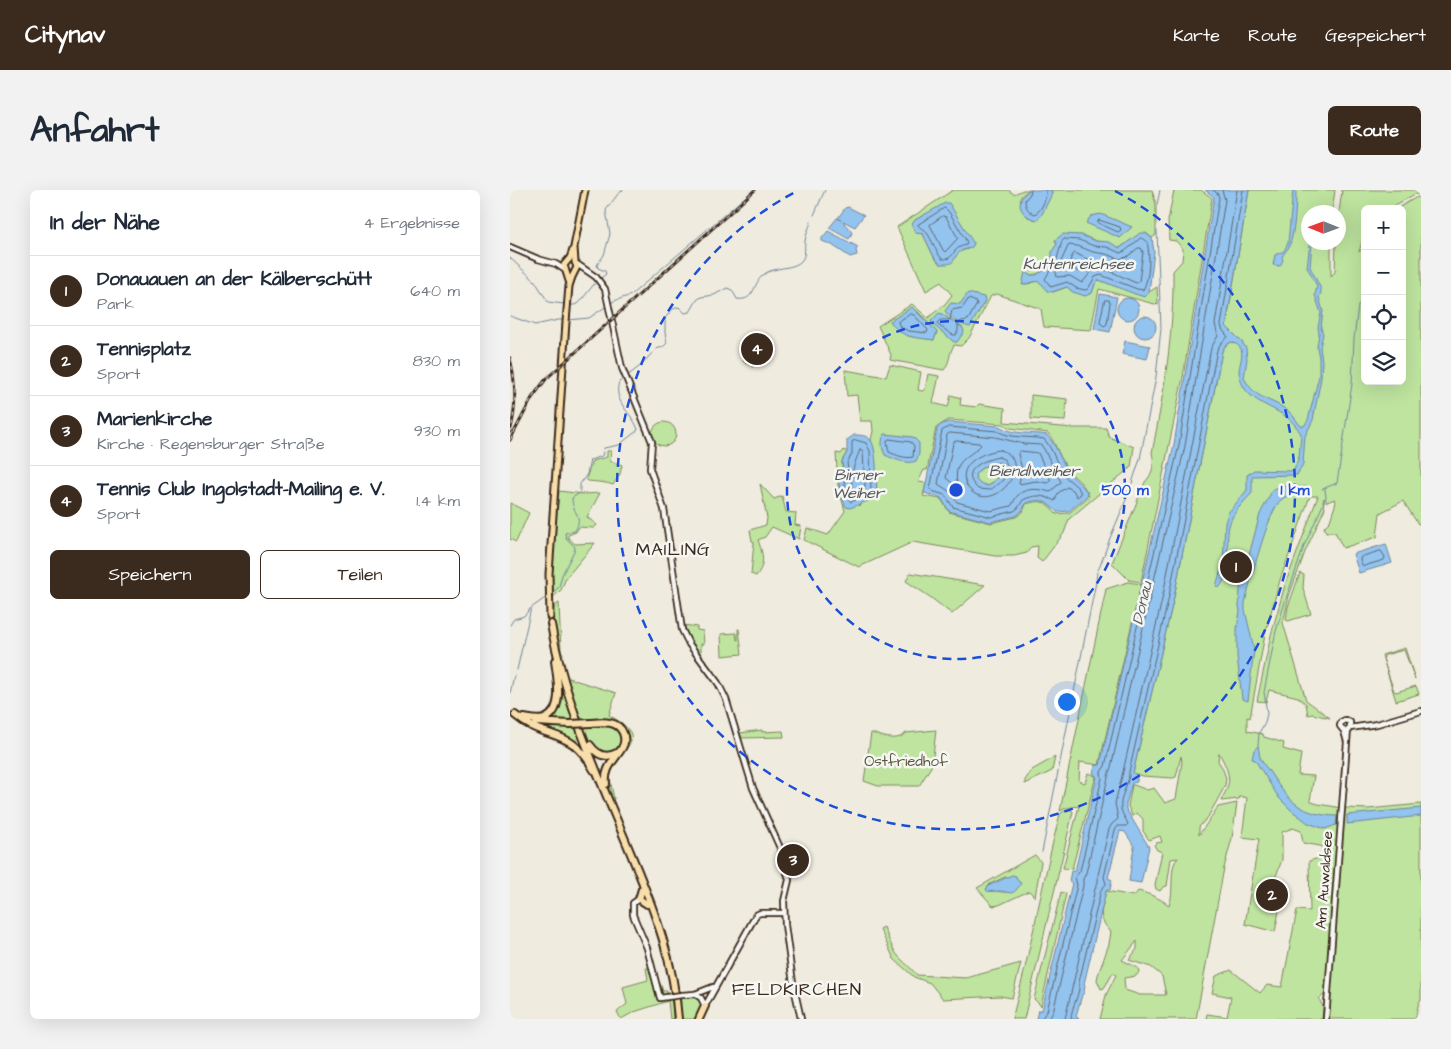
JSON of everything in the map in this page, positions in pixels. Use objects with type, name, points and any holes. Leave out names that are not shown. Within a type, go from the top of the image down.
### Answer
[{"type":"highway","points":[[524,718],[542,720],[552,714],[555,709],[557,688],[550,620]]},
{"type":"highway","points":[[550,620],[563,680],[666,945],[676,992],[677,1019]]},
{"type":"highway","points":[[553,647],[565,694],[642,889],[665,956],[677,1019]]},
{"type":"highway","points":[[512,714],[537,728],[573,743],[584,754],[596,776]]},
{"type":"highway","points":[[524,718],[547,724],[611,723],[621,729],[625,741],[606,774],[606,784],[615,812]]},
{"type":"highway","points":[[584,737],[599,755],[609,756],[618,753]]},
{"type":"highway","points":[[642,889],[639,899],[647,904]]},
{"type":"highway","points":[[700,1019],[705,1006]]},
{"type":"main road","points":[[550,620],[548,592],[569,286],[566,271],[567,261],[574,247],[586,190]]},
{"type":"main road","points":[[569,286],[575,272],[574,247]]},
{"type":"main road","points":[[567,261],[576,263]]},
{"type":"main road","points":[[566,271],[575,272]]},
{"type":"street","points":[[510,247],[538,259],[556,264],[566,271]]},
{"type":"street","points":[[556,264],[567,261]]},
{"type":"street","points":[[576,263],[602,283],[624,374],[652,442],[650,469],[664,509],[682,630],[689,644],[718,683],[726,699],[753,788],[777,840],[789,877],[784,901],[784,913],[791,973],[801,1019]]},
{"type":"street","points":[[575,272],[586,270]]},
{"type":"street","name":"Am Auwaldsee","points":[[1326,1019],[1348,728],[1377,724],[1421,711]]},
{"type":"street","points":[[512,714],[524,718]]},
{"type":"street","points":[[639,899],[633,902],[633,915],[647,948],[660,998],[695,994],[714,987]]},
{"type":"street","points":[[705,1006],[756,915],[760,913],[784,913]]},
{"type":"street","points":[[695,994],[701,998],[705,1006]]},
{"type":"green space","points":[[953,190],[1008,190],[1014,194],[1023,190],[1029,190],[1020,199],[1024,213],[1029,218],[1052,194],[1051,190],[1152,190],[1156,204],[1156,235],[1152,238],[1146,233],[1120,248],[1081,235],[1055,240],[1057,244],[1047,266],[1040,273],[1028,275],[1027,284],[1038,281],[1053,292],[1067,287],[1073,292],[1092,293],[1095,284],[1099,280],[1145,297],[1157,287],[1158,305],[1099,289],[1091,330],[1044,327],[1041,309],[997,294],[991,296],[969,338],[961,346],[954,345],[944,370],[890,360],[891,355],[878,326],[912,304],[928,318],[945,304],[952,295],[941,282],[926,291],[897,227]],"holes":[[[922,216],[968,249],[961,251],[940,264],[934,257],[923,234],[916,233],[912,225],[915,220]],[[917,311],[937,332],[934,340],[908,336]]]},
{"type":"green space","points":[[1174,190],[1201,190],[1212,198],[1183,377],[1141,582],[1129,580],[1112,563],[1145,482],[1153,468],[1152,453],[1170,340],[1173,271],[1182,261],[1183,249],[1176,241],[1169,240],[1168,221]]},
{"type":"green space","points":[[1249,190],[1335,190],[1333,205],[1301,205],[1301,250],[1331,250],[1331,276],[1335,272],[1336,250],[1346,250],[1346,205],[1340,205],[1342,190],[1418,190],[1420,195],[1415,194],[1395,205],[1361,205],[1361,245],[1359,252],[1361,250],[1361,385],[1406,385],[1406,205],[1403,205],[1417,197],[1421,198],[1421,523],[1418,524],[1403,501],[1380,513],[1377,537],[1343,548],[1335,532],[1326,532],[1324,527],[1330,521],[1336,502],[1335,499],[1327,502],[1324,498],[1325,508],[1305,552],[1289,596],[1283,623],[1306,700],[1330,718],[1312,714],[1308,715],[1306,704],[1298,697],[1269,690],[1266,702],[1257,701],[1271,635],[1285,585],[1318,496],[1310,496],[1280,580],[1265,634],[1250,718],[1247,717],[1247,731],[1263,734],[1264,737],[1284,743],[1283,749],[1301,754],[1298,775],[1314,776],[1310,801],[1344,810],[1346,808],[1368,809],[1421,804],[1421,1000],[1415,1019],[1329,1019],[1342,831],[1339,831],[1326,993],[1319,999],[1323,1007],[1322,1019],[1206,1019],[1207,1014],[1227,1017],[1231,997],[1212,993],[1216,976],[1231,970],[1260,993],[1267,985],[1282,987],[1297,910],[1310,911],[1309,861],[1326,856],[1325,848],[1303,843],[1301,831],[1293,828],[1282,832],[1282,860],[1274,881],[1284,884],[1275,932],[1245,924],[1259,839],[1242,837],[1247,798],[1240,796],[1239,799],[1221,801],[1229,777],[1219,753],[1218,761],[1226,778],[1225,786],[1208,817],[1199,827],[1199,835],[1218,807],[1237,803],[1232,838],[1224,868],[1196,1019],[1100,1019],[1106,995],[1116,975],[1113,973],[1104,988],[1101,989],[1097,980],[1111,932],[1103,922],[1101,913],[1106,891],[1134,896],[1138,891],[1154,896],[1169,905],[1171,900],[1173,867],[1178,858],[1171,859],[1167,886],[1163,887],[1160,891],[1156,889],[1155,885],[1162,852],[1157,850],[1154,845],[1162,842],[1160,836],[1149,840],[1143,831],[1143,819],[1137,813],[1132,816],[1128,806],[1132,785],[1147,790],[1154,788],[1165,803],[1176,799],[1182,762],[1181,756],[1176,777],[1142,776],[1133,773],[1174,597],[1222,351],[1231,342],[1235,343],[1236,336],[1226,327]],"holes":[[[1137,941],[1137,949],[1129,960],[1151,967],[1162,976],[1166,995],[1140,995],[1125,990],[1124,978],[1136,976],[1139,972],[1138,968],[1122,960]]]},
{"type":"green space","points":[[759,335],[770,339],[753,367],[743,361]]},
{"type":"green space","points":[[890,365],[921,372],[918,390],[922,391],[925,390],[928,374],[939,376],[933,403],[948,407],[951,395],[961,398],[960,405],[976,407],[979,404],[1005,408],[1004,422],[1073,428],[1106,428],[1109,437],[1134,447],[1131,467],[1069,519],[1064,533],[1042,562],[1037,558],[1038,546],[1031,547],[1027,553],[1014,556],[995,556],[913,542],[859,567],[804,540],[807,528],[828,535],[845,511],[838,486],[836,453],[841,454],[844,450],[847,452],[842,461],[842,471],[859,506],[864,501],[874,499],[877,496],[874,450],[871,440],[873,431],[872,421],[860,421],[857,395],[847,396],[845,370],[886,377]],"holes":[[[948,420],[1003,424],[1010,428],[1048,433],[1066,467],[1082,484],[1089,496],[1069,513],[1056,514],[1047,504],[1036,502],[1026,504],[1023,512],[1016,517],[991,523],[949,512],[941,499],[923,496],[926,483],[918,482],[924,470],[927,470],[936,428]]]},
{"type":"green space","points":[[1031,395],[1067,399],[1065,421],[1031,419]]},
{"type":"green space","points":[[664,422],[669,423],[675,429],[675,439],[669,445],[664,446],[659,445],[653,439],[652,434],[653,429],[659,423]]},
{"type":"green space","points":[[607,451],[611,451],[610,461],[622,465],[620,474],[613,485],[588,481],[586,479],[592,461],[607,457]]},
{"type":"green space","points":[[1001,461],[1004,471],[988,486],[978,481],[975,475],[980,469]]},
{"type":"green space","points":[[760,484],[774,499],[782,496],[786,512],[796,513],[795,525],[801,526],[799,539],[772,527],[765,537],[758,540],[763,559],[756,576],[751,574],[754,542],[752,541],[750,530],[766,525],[767,518]]},
{"type":"green space","points":[[559,491],[584,494],[600,493],[587,517],[597,525],[594,528],[579,527],[576,532],[568,535],[568,538],[575,544],[595,543],[566,578],[561,590],[551,599],[553,558]]},
{"type":"green space","points":[[510,503],[529,513],[516,542],[510,539]]},
{"type":"green space","points":[[910,573],[985,585],[952,614],[906,581]]},
{"type":"green space","points":[[1300,573],[1304,575],[1303,588],[1311,614],[1288,621],[1286,620],[1288,607]]},
{"type":"green space","points":[[1128,582],[1141,584],[1099,765],[1080,762],[1079,781],[1085,783],[1088,773],[1096,776],[1072,869],[1063,868],[1079,806],[1060,811],[1106,589]]},
{"type":"green space","points":[[559,603],[564,675],[557,647],[553,617],[554,607]]},
{"type":"green space","points":[[684,625],[697,627],[697,630],[703,631],[704,644],[701,644],[701,651],[698,651],[692,644]]},
{"type":"green space","points":[[738,629],[742,654],[722,656],[721,634],[736,633],[738,640]]},
{"type":"green space","points":[[1405,648],[1415,679],[1404,650],[1385,655],[1383,659],[1382,655]]},
{"type":"green space","points":[[1385,665],[1394,691],[1416,686],[1419,694],[1396,701]]},
{"type":"green space","points":[[565,677],[616,693],[609,715],[629,730],[631,742],[611,774],[614,799],[612,799],[607,775],[622,752],[621,726],[580,722]]},
{"type":"green space","points":[[560,682],[573,722],[543,721],[551,717]]},
{"type":"green space","points":[[529,722],[552,726],[575,726],[586,753]]},
{"type":"green space","points":[[581,725],[613,725],[622,735],[620,749],[606,755],[591,745]]},
{"type":"green space","points":[[762,730],[762,732],[783,731],[784,737],[742,738],[740,733]]},
{"type":"green space","name":"Ostfriedhof","points":[[936,730],[932,765],[919,786],[878,786],[864,781],[871,733],[898,738],[906,733]]},
{"type":"green space","points":[[1055,757],[1052,771],[1025,784],[1025,780],[1032,770]]},
{"type":"green space","points":[[1066,810],[1072,810],[1073,812],[1024,1019],[1012,1019],[1060,814]]},
{"type":"green space","points":[[1035,855],[1041,862],[1035,897],[1029,891],[993,906],[977,888]],"holes":[[[1005,877],[1019,886],[1008,892],[986,889],[990,884]]]},
{"type":"green space","points":[[1061,892],[1066,894],[1041,1006],[1034,999]]},
{"type":"green space","points":[[884,927],[895,951],[917,975],[966,978],[1021,963],[1012,998],[1000,996],[943,999],[930,983],[914,977],[894,959],[880,929]]},
{"type":"green space","points":[[646,968],[651,968],[655,984],[660,983],[663,991],[667,991],[668,999],[672,999],[673,1019],[670,1019],[668,1001],[634,1012],[621,1019],[617,1012],[627,1004],[623,987],[648,980]]},
{"type":"green space","points":[[691,996],[697,998],[702,1005],[697,1019],[680,1019],[678,997]]},
{"type":"water","points":[[1029,190],[1051,190],[1052,194],[1041,216],[1036,220],[1026,215],[1020,207],[1021,199]]},
{"type":"water","name":"Donau","points":[[1205,190],[1249,190],[1226,326],[1246,348],[1247,359],[1244,378],[1254,391],[1290,413],[1301,426],[1304,426],[1308,420],[1319,376],[1317,347],[1321,313],[1315,295],[1317,286],[1307,267],[1309,250],[1311,250],[1310,267],[1320,287],[1321,293],[1319,297],[1323,311],[1321,328],[1323,334],[1320,347],[1322,361],[1321,378],[1313,420],[1305,436],[1303,464],[1297,475],[1252,476],[1252,493],[1235,512],[1230,521],[1226,574],[1219,588],[1216,586],[1223,563],[1225,523],[1228,513],[1247,490],[1247,475],[1254,470],[1294,470],[1299,457],[1301,434],[1287,418],[1251,396],[1242,384],[1239,375],[1242,354],[1240,347],[1231,342],[1225,346],[1222,351],[1174,597],[1133,773],[1137,775],[1137,782],[1132,783],[1126,804],[1126,809],[1149,847],[1141,883],[1129,881],[1134,846],[1125,832],[1120,831],[1108,878],[1112,880],[1110,890],[1106,891],[1084,984],[1084,993],[1076,1016],[1079,1019],[1036,1019],[1038,1010],[1042,1010],[1072,883],[1069,881],[1071,871],[1075,871],[1097,777],[1093,773],[1095,766],[1100,765],[1174,444],[1214,197]]},
{"type":"water","points":[[1293,190],[1296,190],[1296,204],[1291,241],[1282,257],[1283,260],[1280,266],[1273,265],[1275,255],[1284,251],[1288,243]]},
{"type":"water","points":[[945,203],[949,203],[974,244],[972,247],[960,252],[949,264],[940,264],[934,257],[923,234],[916,233],[912,224],[915,220]]},
{"type":"water","points":[[848,207],[864,215],[855,227],[843,221],[852,233],[849,239],[829,228],[837,218],[841,220],[838,218],[845,208]]},
{"type":"water","points":[[1101,214],[1132,227],[1120,238],[1086,223],[1091,216]]},
{"type":"water","points":[[828,231],[858,247],[856,250],[857,255],[850,257],[822,241],[822,238]]},
{"type":"water","name":"Kuttenreichsee","points":[[1140,233],[1145,233],[1152,238],[1154,252],[1149,292],[1145,297],[1099,280],[1095,284],[1092,293],[1085,296],[1073,292],[1067,287],[1052,292],[1047,291],[1039,282],[1022,285],[1025,272],[1029,275],[1036,275],[1045,270],[1052,257],[1052,251],[1057,244],[1055,240],[1063,234],[1081,235],[1096,241],[1109,242],[1120,248]]},
{"type":"water","points":[[968,293],[984,297],[985,301],[970,327],[956,321],[945,311],[951,303],[960,304]]},
{"type":"water","points":[[1100,294],[1117,297],[1110,332],[1094,329]]},
{"type":"water","points":[[1128,298],[1136,301],[1139,309],[1136,317],[1128,320],[1120,317],[1117,309],[1120,301]]},
{"type":"water","points":[[912,307],[937,332],[934,340],[904,334],[890,321]]},
{"type":"water","points":[[939,313],[963,328],[964,332],[957,342],[954,342],[932,324],[931,321]]},
{"type":"water","points":[[1145,316],[1153,319],[1156,327],[1153,335],[1145,338],[1137,335],[1134,327],[1137,319]]},
{"type":"water","points":[[1125,341],[1150,346],[1147,359],[1122,354]]},
{"type":"water","name":"Biendlweiher","points":[[948,422],[999,426],[1016,432],[1047,435],[1064,465],[1088,493],[1087,496],[1069,511],[1057,512],[1046,503],[1036,501],[1026,503],[1022,511],[1016,516],[990,522],[949,511],[941,498],[924,493],[937,429],[940,425]],"holes":[[[997,462],[1001,462],[1004,471],[988,486],[980,482],[975,475],[983,467]]]},
{"type":"water","points":[[885,434],[913,437],[919,443],[919,454],[916,461],[905,462],[885,455],[882,439]]},
{"type":"water","name":"Birner Weiher","points":[[854,435],[867,437],[873,443],[877,496],[875,499],[850,508],[846,507],[844,503],[839,478],[843,469],[842,461],[847,452],[847,440]]},
{"type":"water","points":[[1283,486],[1309,487],[1307,494],[1287,496],[1276,506],[1265,532],[1255,565],[1245,603],[1254,649],[1248,701],[1242,699],[1237,656],[1240,589],[1260,514],[1273,489]]},
{"type":"water","points":[[1386,544],[1392,563],[1359,573],[1353,554]]},
{"type":"water","points":[[1258,746],[1262,761],[1284,792],[1305,810],[1337,816],[1336,825],[1325,829],[1308,823],[1279,798],[1255,760],[1252,759],[1254,750]]},
{"type":"water","points":[[1421,808],[1421,816],[1347,824],[1347,815]]},
{"type":"water","points":[[1012,875],[1016,876],[1021,883],[1014,892],[987,891],[986,889],[990,885]]},
{"type":"waterway","points":[[570,305],[579,303],[595,283],[606,274],[597,265],[604,255],[610,234],[606,210],[623,190]]},
{"type":"waterway","points":[[568,320],[589,318],[614,301],[631,295],[753,190]]},
{"type":"waterway","points":[[814,215],[825,190]]},
{"type":"waterway","points":[[1157,205],[1160,190]]},
{"type":"waterway","points":[[551,594],[559,587],[562,575],[575,549],[566,538],[565,533],[575,531],[577,526],[578,518],[572,498],[580,493],[580,484],[587,474],[590,460],[602,456],[604,448],[619,445],[638,430],[618,396],[619,382],[639,367],[656,349],[663,347],[667,343],[665,318],[673,309],[679,307],[685,313],[690,312],[701,297],[714,295],[727,288],[732,290],[737,299],[747,298],[760,278],[767,272],[799,263],[804,256],[805,238],[811,222]]},
{"type":"waterway","points":[[1042,852],[1097,572],[1128,495],[1140,459],[1156,377],[1161,328],[1157,231]]},
{"type":"waterway","points":[[510,258],[535,281],[548,302],[564,304]]},
{"type":"waterway","points":[[1322,489],[1337,483],[1352,384],[1358,306],[1361,302]]},
{"type":"waterway","points":[[510,316],[535,325],[564,320]]},
{"type":"waterway","points":[[1258,746],[1259,733],[1267,714],[1264,692],[1276,631],[1304,546],[1326,498],[1325,489]]},
{"type":"waterway","points":[[517,670],[531,608],[548,596]]},
{"type":"waterway","points":[[510,625],[514,619],[524,616],[530,609]]},
{"type":"waterway","points":[[510,693],[514,676]]},
{"type":"railway","points":[[510,440],[532,398],[546,379],[755,190]]},
{"type":"railway","points":[[510,358],[515,395],[510,432]]},
{"type":"place","name":"Tennis Club Ingolstadt-Mailing e. V.","points":[[757,349]]},
{"type":"place","name":"Donauauen an der Kälberschütt","points":[[1236,567]]},
{"type":"place","name":"Marienkirche","points":[[793,860]]},
{"type":"place","name":"Tennisplatz","points":[[1272,895]]},
{"type":"district","name":"MAILING","points":[[673,549]]},
{"type":"district","name":"FELDKIRCHEN","points":[[797,989]]}]
